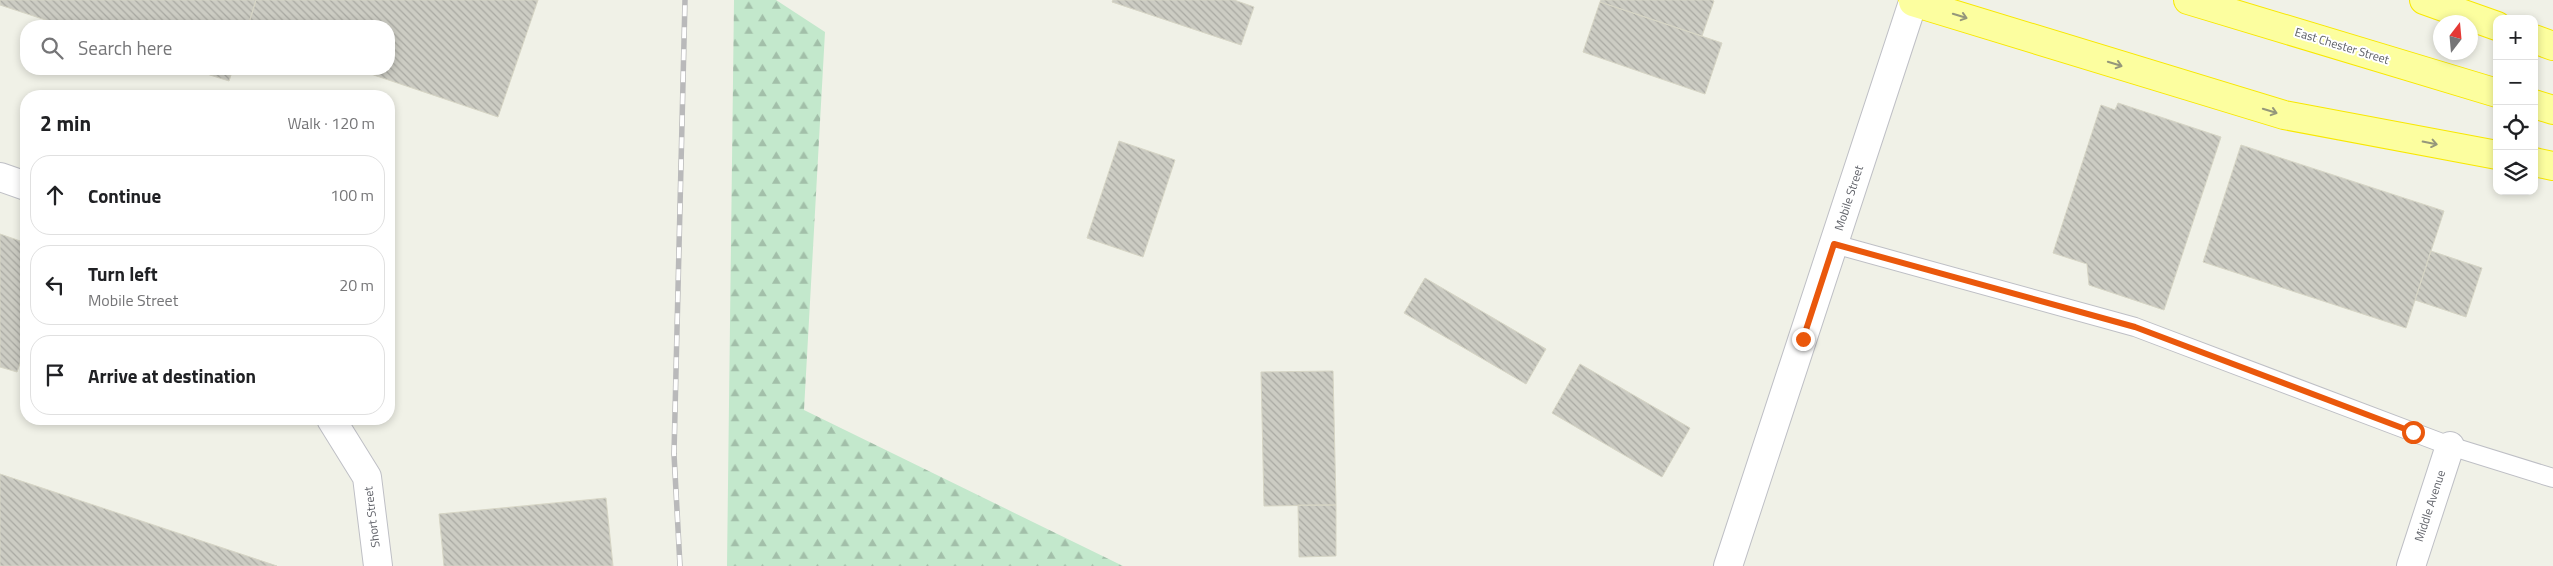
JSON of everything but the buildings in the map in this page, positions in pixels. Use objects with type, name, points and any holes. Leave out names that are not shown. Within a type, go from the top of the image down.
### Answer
[{"type":"highway","name":"East Chester Street","points":[[2188,0],[2493,92]]},
{"type":"highway","points":[[2424,0],[2493,25]]},
{"type":"highway","points":[[1913,2],[2284,115],[2493,154]]},
{"type":"highway","points":[[2538,40],[2553,46]]},
{"type":"highway","points":[[2537,105],[2553,110]]},
{"type":"highway","points":[[2538,163],[2553,166]]},
{"type":"street","name":"Mobile Street","points":[[1728,566],[1913,2]]},
{"type":"street","points":[[0,177],[20,184]]},
{"type":"street","name":"Short Street","points":[[335,425],[368,477],[378,566]]},
{"type":"street","name":"Middle Avenue","points":[[2411,566],[2450,446]]},
{"type":"lane","points":[[1834,244],[2135,327],[2450,446],[2553,478]]},
{"type":"green space","points":[[734,0],[776,0],[825,32],[804,410],[1123,566],[727,566]]},
{"type":"railway","points":[[680,566],[674,454],[685,0]]},
{"type":"route","points":[[1803,339],[1834,244],[2135,327],[2413,432]]}]
